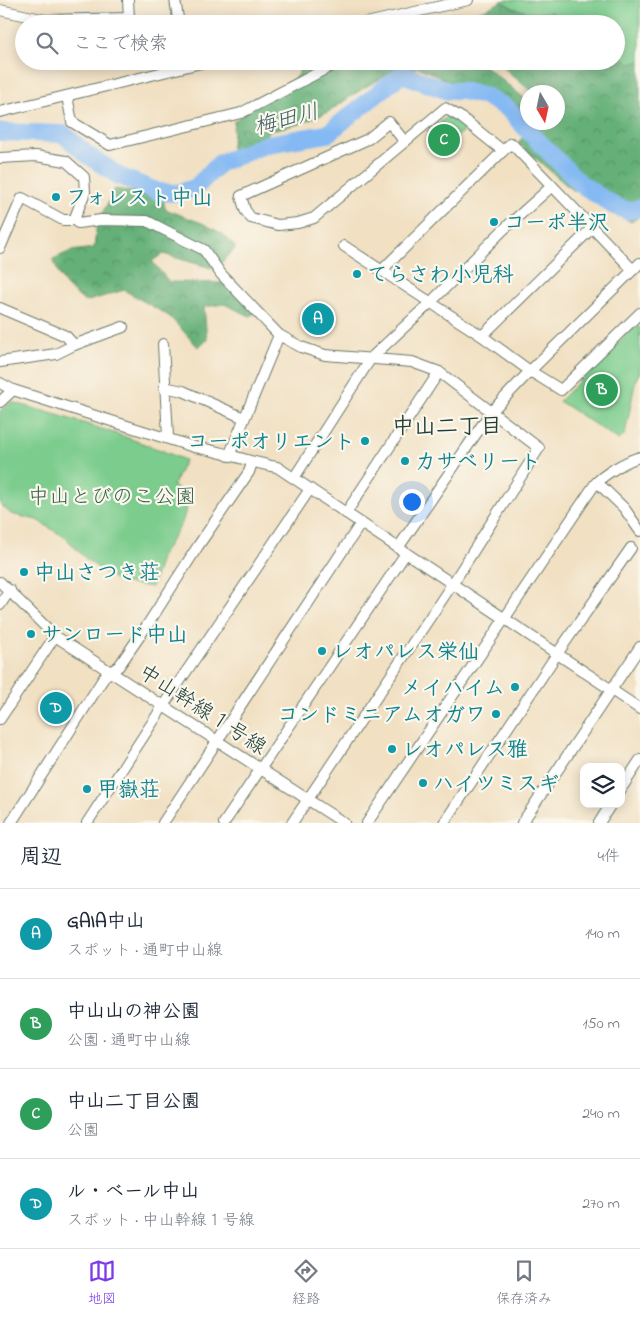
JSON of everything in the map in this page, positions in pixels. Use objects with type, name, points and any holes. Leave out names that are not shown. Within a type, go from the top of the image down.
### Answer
[{"type":"street","points":[[128,0],[129,15]]},
{"type":"street","points":[[176,0],[178,15]]},
{"type":"street","points":[[402,15],[468,0]]},
{"type":"street","points":[[0,10],[23,15]]},
{"type":"street","points":[[0,112],[164,70]]},
{"type":"street","points":[[68,96],[72,122],[110,145],[241,114],[323,70]]},
{"type":"street","points":[[405,142],[389,122],[368,139],[241,196],[245,210],[251,218],[278,225],[298,223],[314,218],[405,142],[445,108],[462,118],[503,151]]},
{"type":"street","points":[[224,823],[491,412],[636,267],[592,228],[511,143],[382,270]]},
{"type":"street","points":[[0,158],[36,156],[66,162],[84,178],[86,192],[74,220]]},
{"type":"street","points":[[294,478],[371,358],[431,302],[502,230],[552,186]]},
{"type":"street","points":[[0,248],[22,198],[63,220],[78,222],[101,220],[147,221],[204,250],[221,274],[280,335],[302,347],[326,355],[412,362],[440,372],[539,448],[453,583],[292,823]]},
{"type":"street","points":[[482,336],[592,228]]},
{"type":"street","points":[[344,246],[561,390],[638,318]]},
{"type":"street","points":[[0,308],[66,336],[74,345]]},
{"type":"street","points":[[0,362],[56,354],[74,345],[123,327]]},
{"type":"street","points":[[229,456],[280,335]]},
{"type":"street","points":[[163,344],[168,438]]},
{"type":"street","points":[[346,513],[440,372]]},
{"type":"street","points":[[0,383],[13,390],[194,447],[212,449],[229,456],[276,467],[640,709]]},
{"type":"street","points":[[164,387],[183,391],[244,418]]},
{"type":"street","points":[[0,402],[13,390]]},
{"type":"street","points":[[367,823],[597,482],[640,457]]},
{"type":"street","points":[[11,823],[105,676],[119,666],[148,624],[198,546],[249,472],[252,462]]},
{"type":"street","points":[[597,482],[624,508],[640,531]]},
{"type":"street","points":[[87,823],[163,706],[310,489]]},
{"type":"street","points":[[164,823],[361,523]]},
{"type":"street","points":[[444,823],[557,654],[631,548]]},
{"type":"street","name":"中山幹線１号線","points":[[0,582],[55,636],[344,823]]},
{"type":"street","points":[[0,605],[10,590]]},
{"type":"street","points":[[0,719],[55,636]]},
{"type":"street","points":[[522,823],[640,647]]},
{"type":"street","points":[[625,783],[640,760]]},
{"type":"street","points":[[599,823],[608,808]]},
{"type":"green space","points":[[640,0],[640,61],[631,63],[625,59],[625,15],[532,13],[513,8],[502,1]]},
{"type":"green space","points":[[502,1],[513,8],[532,13],[551,12],[556,15],[442,15],[472,13]]},
{"type":"green space","points":[[625,59],[631,63],[640,61],[640,216],[631,222],[570,188],[518,143],[528,130],[565,130],[565,85],[524,85],[506,70],[625,70]]},
{"type":"green space","points":[[299,70],[407,70],[385,76],[328,112],[300,124],[271,130],[258,144],[231,151],[234,121],[299,75]]},
{"type":"green space","points":[[424,70],[490,70],[520,95],[520,111],[500,97],[454,84]]},
{"type":"green space","points":[[447,117],[457,118],[466,129],[443,149],[427,131]]},
{"type":"green space","points":[[115,189],[163,197],[165,209],[202,223],[223,234],[236,248],[215,269],[163,254],[152,261],[169,282],[228,283],[257,312],[250,316],[224,304],[204,307],[207,340],[198,347],[169,316],[124,290],[85,302],[78,297],[62,278],[53,259],[71,251],[94,248],[97,223]]},
{"type":"green space","points":[[640,327],[640,372],[636,379],[625,434],[619,440],[559,401],[633,328]]},
{"type":"green space","name":"中山とびのこ公園","points":[[11,402],[99,428],[185,460],[173,486],[190,496],[182,523],[162,555],[152,587],[119,582],[87,560],[66,538],[37,520],[11,514],[0,504],[0,411]]},
{"type":"waterway","name":"梅田川","points":[[0,132],[63,134],[88,155],[119,176],[159,192],[178,193],[195,188],[220,163],[267,144],[327,134],[402,74],[448,91],[463,91],[487,97],[507,108],[581,184],[614,206],[628,211],[640,208]]},
{"type":"place","name":"中山二丁目公園","points":[[444,140]]},
{"type":"place","name":"フォレスト中山","points":[[56,197]]},
{"type":"place","name":"コーポ半沢","points":[[494,222]]},
{"type":"place","name":"てらさわ小児科","points":[[357,274]]},
{"type":"place","name":"GAIA中山","points":[[318,319]]},
{"type":"place","name":"中山山の神公園","points":[[602,390]]},
{"type":"place","name":"コーポオリエント","points":[[365,441]]},
{"type":"place","name":"カサベリート","points":[[405,461]]},
{"type":"place","name":"中山さつき荘","points":[[24,572]]},
{"type":"place","name":"サンロード中山","points":[[31,634]]},
{"type":"place","name":"レオパレス栄仙","points":[[322,651]]},
{"type":"place","name":"メイハイム","points":[[515,687]]},
{"type":"place","name":"ル・ベール中山","points":[[56,708]]},
{"type":"place","name":"コンドミニアムオガワ","points":[[496,714]]},
{"type":"place","name":"レオパレス雅","points":[[392,749]]},
{"type":"place","name":"ハイツミスギ","points":[[423,783]]},
{"type":"place","name":"甲嶽荘","points":[[87,789]]},
{"type":"district","name":"中山二丁目","points":[[447,425]]}]
